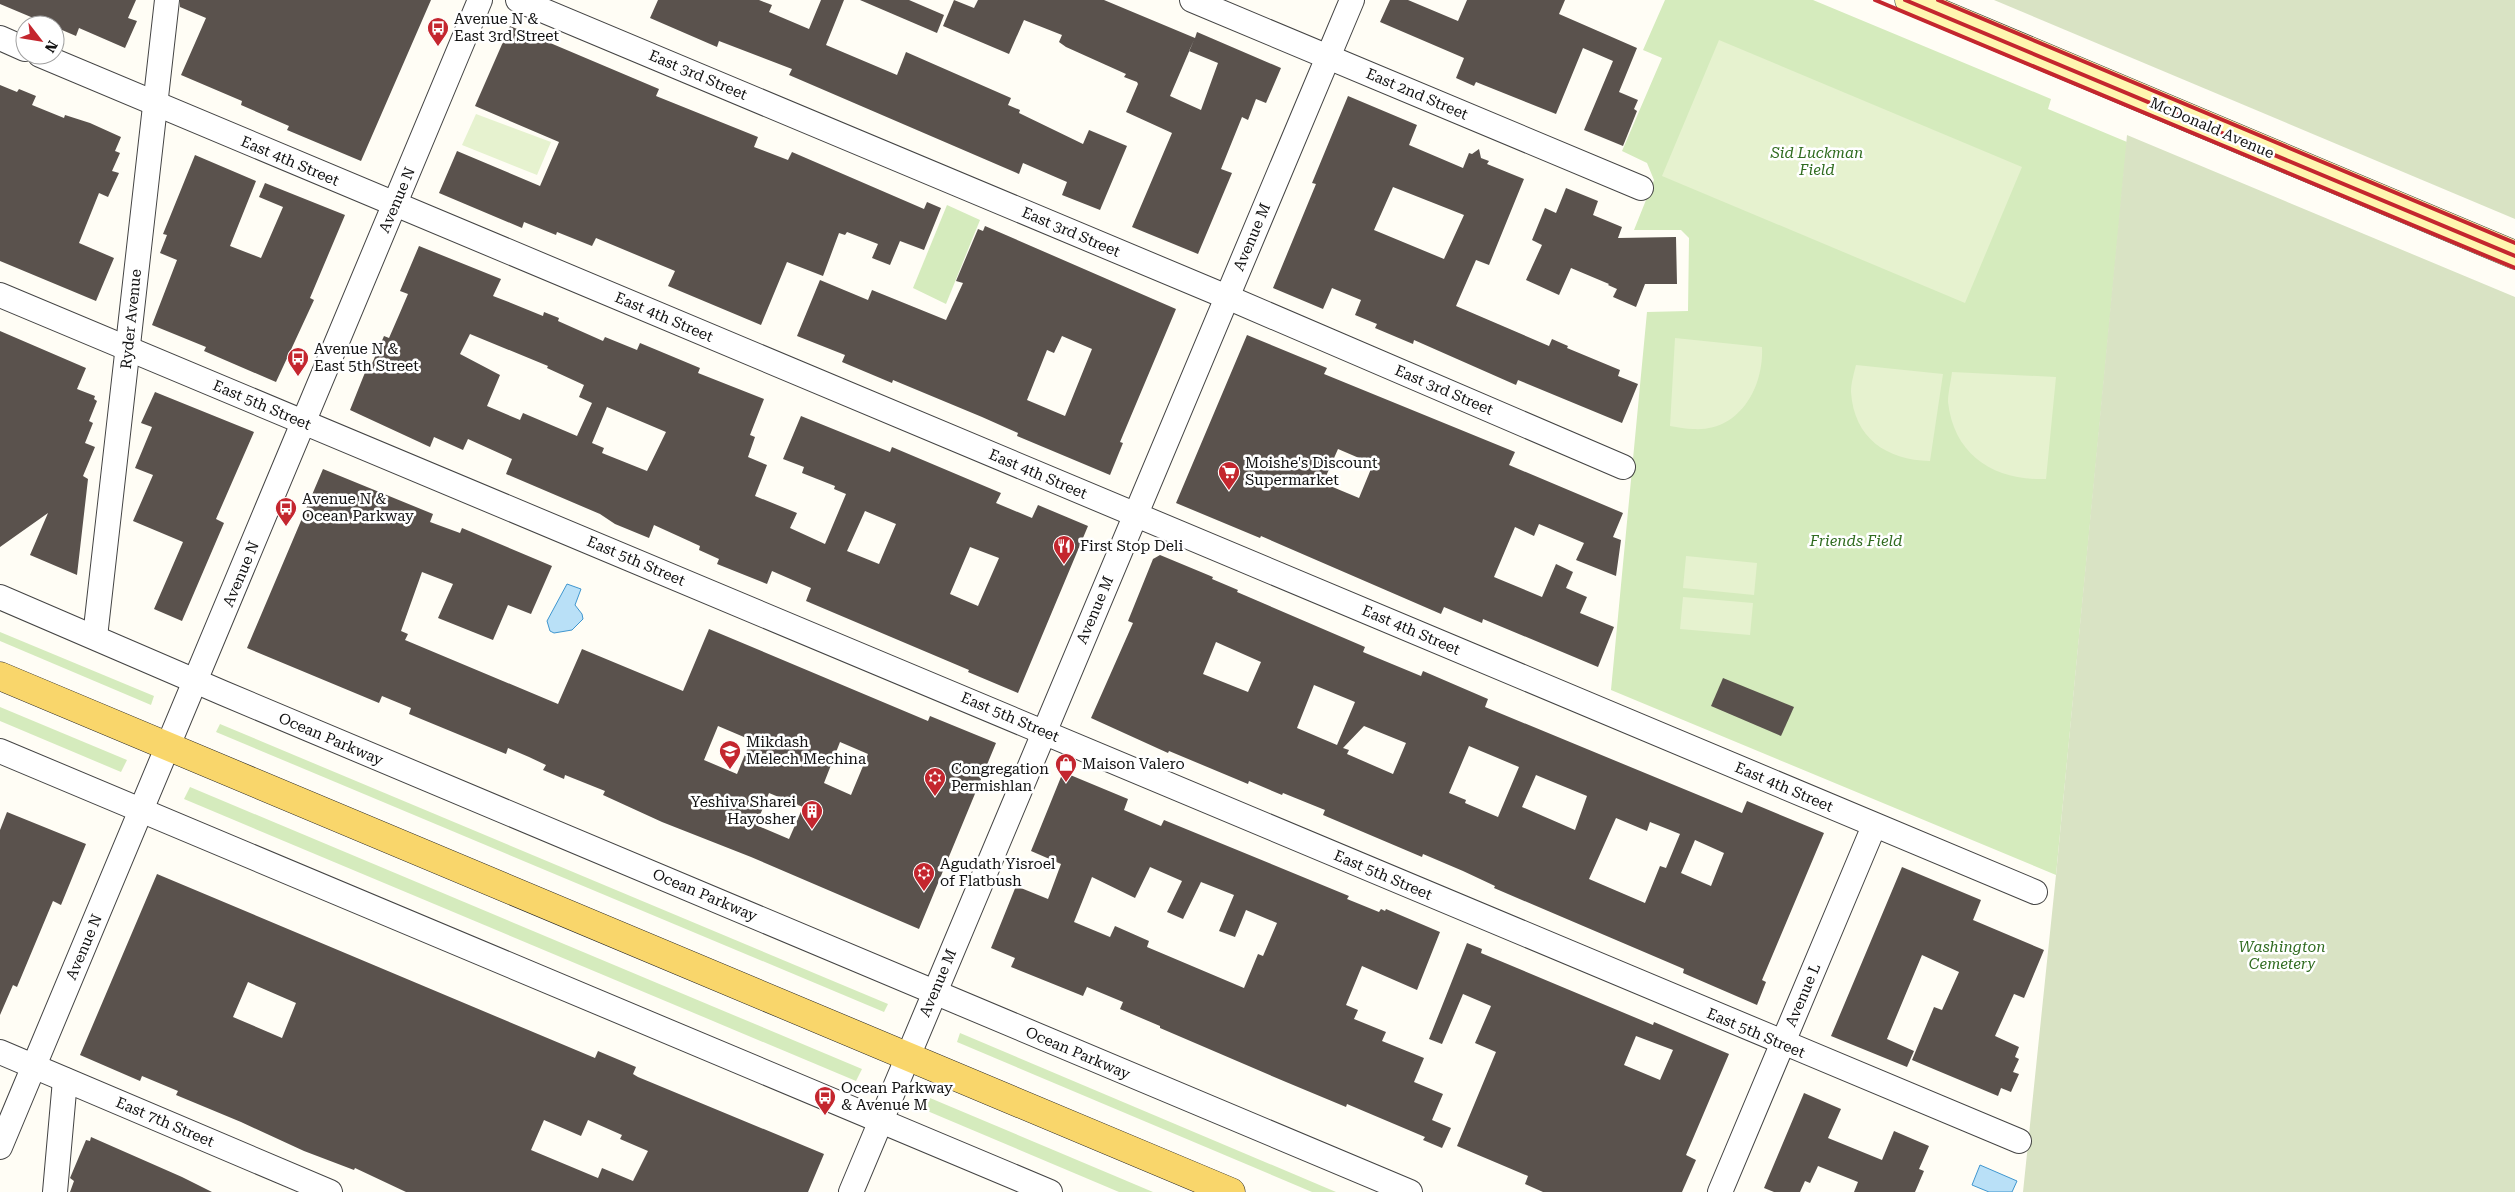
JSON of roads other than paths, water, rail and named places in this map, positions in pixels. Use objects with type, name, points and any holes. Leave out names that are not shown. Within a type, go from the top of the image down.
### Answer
[{"type":"main road","name":"McDonald Avenue","points":[[1908,0],[2515,255]]},
{"type":"main road","points":[[0,676],[1231,1192]]},
{"type":"street","name":"Ryder Avenue","points":[[95,637],[167,0]]},
{"type":"street","name":"Avenue N","points":[[0,1147],[480,0]]},
{"type":"street","name":"East 3rd Street","points":[[518,0],[1227,297],[1623,467]]},
{"type":"street","name":"East 2nd Street","points":[[1192,0],[1641,188]]},
{"type":"street","name":"Avenue M","points":[[850,1192],[1352,0]]},
{"type":"street","points":[[0,38],[15,45]]},
{"type":"street","name":"East 4th Street","points":[[64,65],[2035,892]]},
{"type":"street","name":"East 5th Street","points":[[0,296],[1045,732],[1782,1044],[2019,1141]]},
{"type":"street","name":"Ocean Parkway","points":[[0,597],[196,682],[1410,1192]]},
{"type":"street","points":[[0,751],[1050,1192]]},
{"type":"street","name":"Avenue L","points":[[1720,1192],[1874,826]]},
{"type":"street","name":"East 7th Street","points":[[0,1052],[330,1192]]},
{"type":"street","points":[[55,1192],[65,1080]]},
{"type":"water","points":[[567,584],[581,589],[575,605],[582,614],[583,619],[572,630],[554,633],[550,631],[547,621]]},
{"type":"water","points":[[1980,1165],[2017,1181],[2012,1192],[1989,1192],[1972,1185]]},
{"type":"railway","points":[[1875,0],[2515,268]]},
{"type":"railway","points":[[1905,0],[2515,256]]},
{"type":"railway","points":[[1938,0],[2515,243]]},
{"type":"place","name":"Avenue N & East 3rd Street","points":[[438,47]]},
{"type":"place","name":"Avenue N & East 5th Street","points":[[298,377]]},
{"type":"place","name":"Moishe's Discount Supermarket","points":[[1229,491]]},
{"type":"place","name":"Avenue N & Ocean Parkway","points":[[286,527]]},
{"type":"place","name":"First Stop Deli","points":[[1064,565]]},
{"type":"place","name":"Mikdash Melech Mechina","points":[[730,770]]},
{"type":"place","name":"Maison Valero","points":[[1066,783]]},
{"type":"place","name":"Congregation Permishlan","points":[[935,797]]},
{"type":"place","name":"Yeshiva Sharei Hayosher","points":[[812,830]]},
{"type":"place","name":"Agudath Yisroel of Flatbush","points":[[924,892]]},
{"type":"place","name":"Ocean Parkway & Avenue M","points":[[825,1116]]},
{"type":"park label","name":"Sid Luckman Field","points":[[1817,162]]},
{"type":"park label","name":"Friends Field","points":[[1856,541]]},
{"type":"park label","name":"Washington Cemetery","points":[[2282,956]]}]
